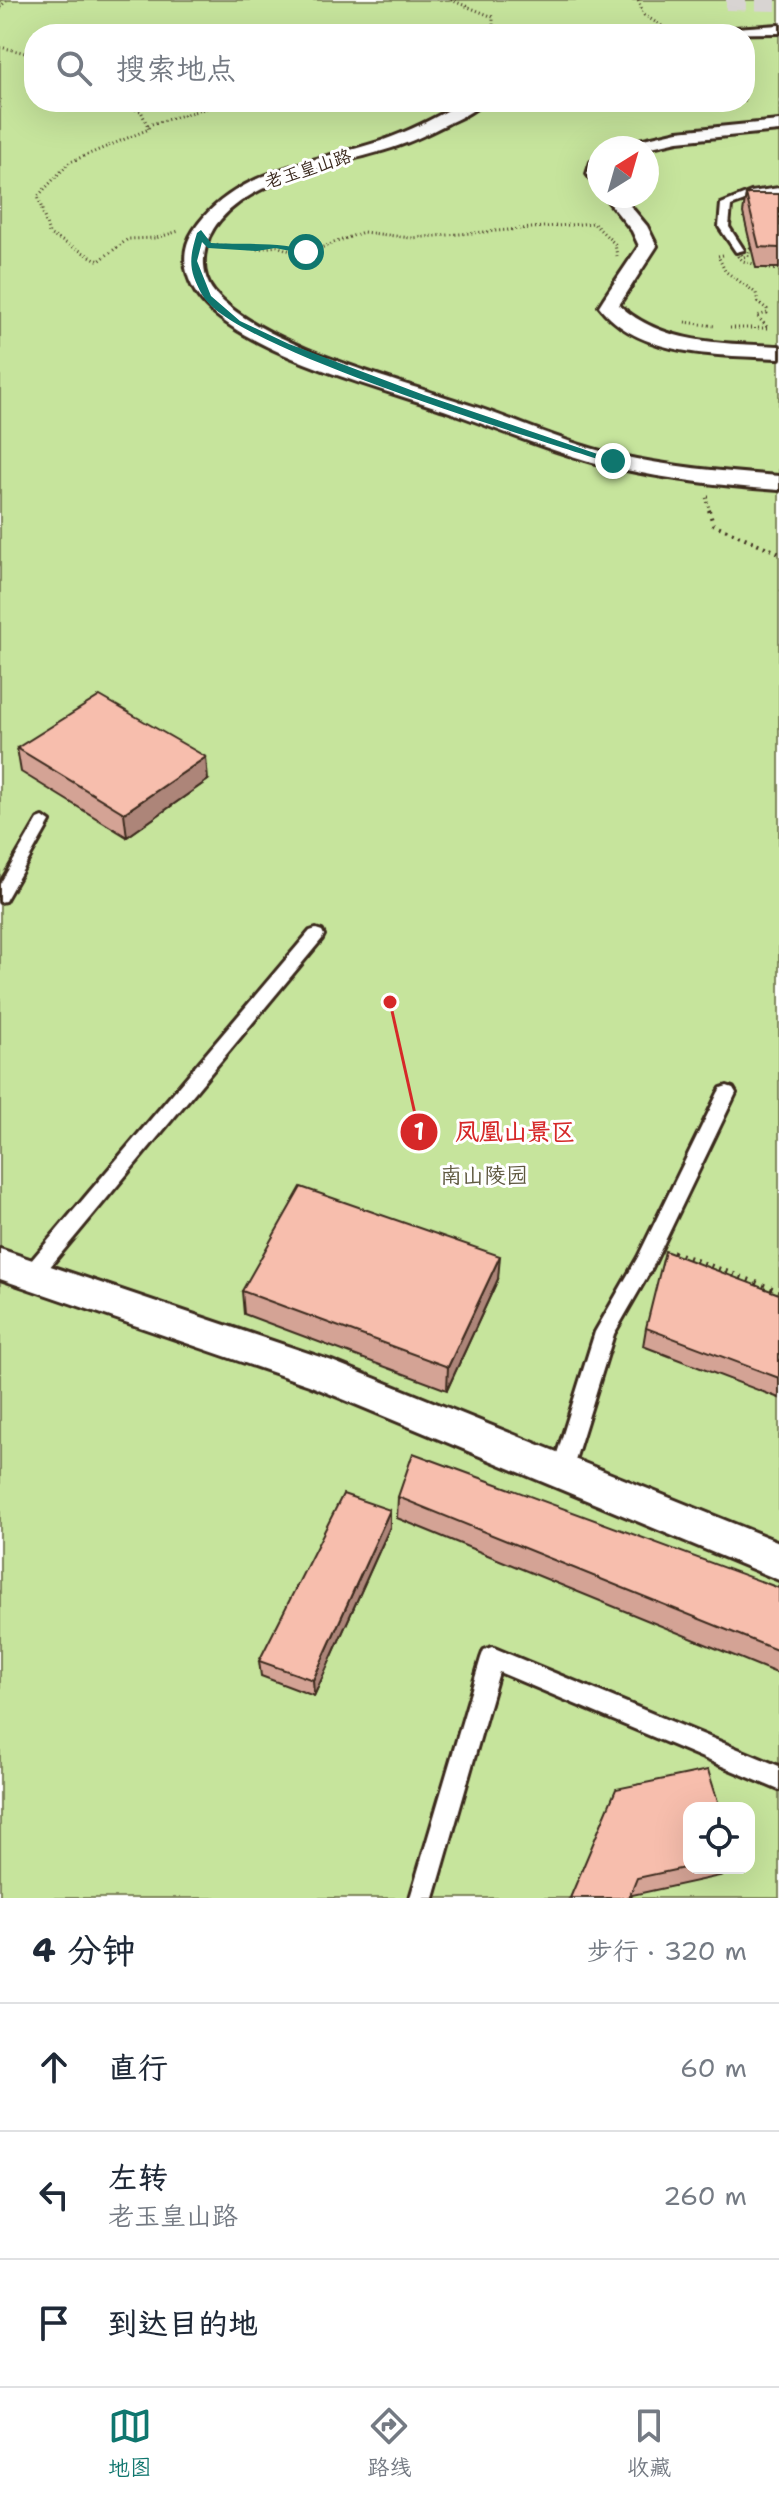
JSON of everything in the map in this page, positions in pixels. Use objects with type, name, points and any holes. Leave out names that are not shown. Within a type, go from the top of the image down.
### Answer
[{"type":"street","points":[[755,31],[779,29]]},
{"type":"street","name":"老玉皇山路","points":[[201,233],[228,204],[273,178],[387,144],[457,112]]},
{"type":"street","points":[[659,141],[779,126]]},
{"type":"street","points":[[623,208],[641,230],[648,246],[643,260],[618,287],[609,306],[621,320],[643,333],[715,347],[779,352]]},
{"type":"street","points":[[201,233],[193,261],[207,297],[237,323],[286,346],[421,397],[613,461],[688,476],[779,483]]},
{"type":"street","points":[[16,1269],[319,1372],[779,1561]]},
{"type":"lane","points":[[739,250],[724,227],[726,204],[754,194],[779,191]]},
{"type":"lane","points":[[0,897],[43,822]]},
{"type":"lane","points":[[16,1269],[316,935]]},
{"type":"lane","points":[[561,1473],[605,1332],[654,1244],[727,1093]]},
{"type":"lane","points":[[422,1898],[492,1658],[779,1778]]},
{"type":"path","points":[[0,7],[7,0]]},
{"type":"path","points":[[451,0],[493,17],[493,24]]},
{"type":"path","points":[[638,0],[644,15],[659,24]]},
{"type":"path","points":[[0,47],[24,53]]},
{"type":"path","points":[[142,112],[149,129],[70,162],[38,196],[49,234],[99,261],[128,239],[156,238],[185,230],[201,233],[208,245],[257,249],[277,246],[306,252],[359,232],[377,231],[388,238],[413,238],[484,234],[497,228],[518,230],[593,223],[615,244],[616,254],[631,271]]},
{"type":"path","points":[[148,125],[193,112]]},
{"type":"path","points":[[679,322],[722,328],[768,328],[757,316],[767,313],[767,309],[758,302],[756,293],[725,271],[718,256],[739,250]]},
{"type":"path","points":[[770,269],[779,270]]},
{"type":"path","points":[[721,496],[706,497],[713,524],[779,553]]},
{"type":"path","points":[[654,1244],[779,1291]]},
{"type":"green space","name":"南山陵园","points":[[0,0],[779,0],[779,1898],[0,1898]]},
{"type":"building","points":[[746,194],[779,194],[779,248],[759,247]]},
{"type":"building","points":[[100,696],[206,757],[124,813],[17,748]]},
{"type":"building","points":[[301,1187],[500,1256],[448,1367],[242,1291]]},
{"type":"building","points":[[665,1251],[779,1294],[779,1378],[646,1328]]},
{"type":"building","points":[[413,1453],[779,1588],[779,1651],[398,1497]]},
{"type":"building","points":[[343,1494],[390,1510],[313,1680],[259,1661]]},
{"type":"building","points":[[708,1770],[718,1802],[683,1802],[683,1868],[637,1878],[629,1898],[570,1898],[616,1789]]},
{"type":"tunnel","points":[[726,0],[779,1]]},
{"type":"place","name":"凤凰山景区","points":[[390,1002]]},
{"type":"route","points":[[306,252],[277,246],[257,249],[208,245],[201,233],[193,261],[207,297],[237,323],[286,346],[389,386],[613,461]]}]
